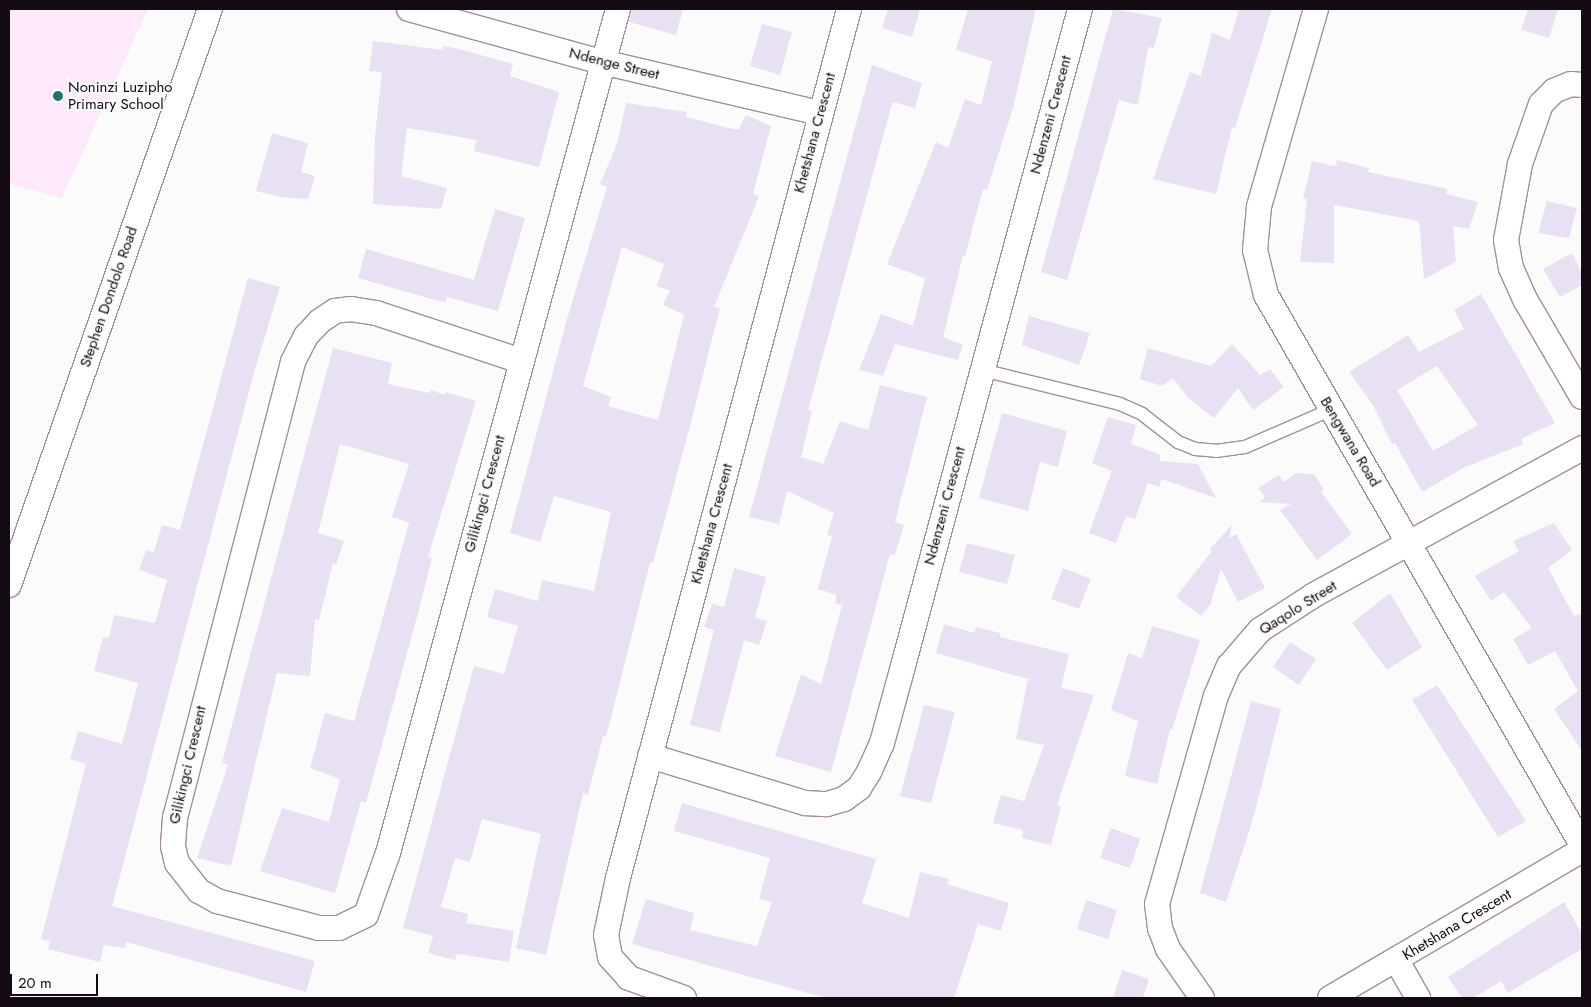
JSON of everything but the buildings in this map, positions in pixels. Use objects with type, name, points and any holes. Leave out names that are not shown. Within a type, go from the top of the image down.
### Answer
[{"type":"street","name":"Stephen Dondolo Road","points":[[9,585],[210,9]]},
{"type":"street","name":"Ndenge Street","points":[[409,9],[602,62],[820,113]]},
{"type":"street","name":"Gilikingci Crescent","points":[[521,362],[376,313],[351,309],[328,316],[306,336],[290,371],[175,817],[173,846],[177,863],[199,892],[217,901],[320,928],[339,928],[366,915],[388,853],[521,362],[602,62],[618,9]]},
{"type":"street","name":"Khetshana Crescent","points":[[684,998],[629,978],[606,948],[618,878],[849,9]]},
{"type":"street","name":"Ndenzeni Crescent","points":[[650,756],[805,802],[827,804],[844,799],[859,788],[882,743],[1080,9]]},
{"type":"street","name":"Bengwana Road","points":[[1316,9],[1259,207],[1254,250],[1266,295],[1330,410],[1411,543],[1582,845]]},
{"type":"street","points":[[1582,85],[1571,84],[1554,91],[1541,104],[1520,164],[1506,240],[1511,268],[1526,301],[1582,397]]},
{"type":"street","name":"Qaqolo Street","points":[[1202,998],[1168,949],[1160,928],[1158,904],[1216,696],[1229,666],[1260,630],[1314,595],[1582,448]]},
{"type":"street","name":"Khetshana Crescent","points":[[1330,998],[1397,961],[1582,850]]},
{"type":"street","points":[[1397,961],[1418,998]]},
{"type":"lane","points":[[982,370],[1120,404],[1142,414],[1178,442],[1195,449],[1216,451],[1245,447],[1330,410]]},
{"type":"shaded area","name":"Noninzi Luzipho Primary School","points":[[9,9],[148,9],[62,198],[9,184]]},
{"type":"place","name":"Noninzi Luzipho Primary School","points":[[58,96]]}]
